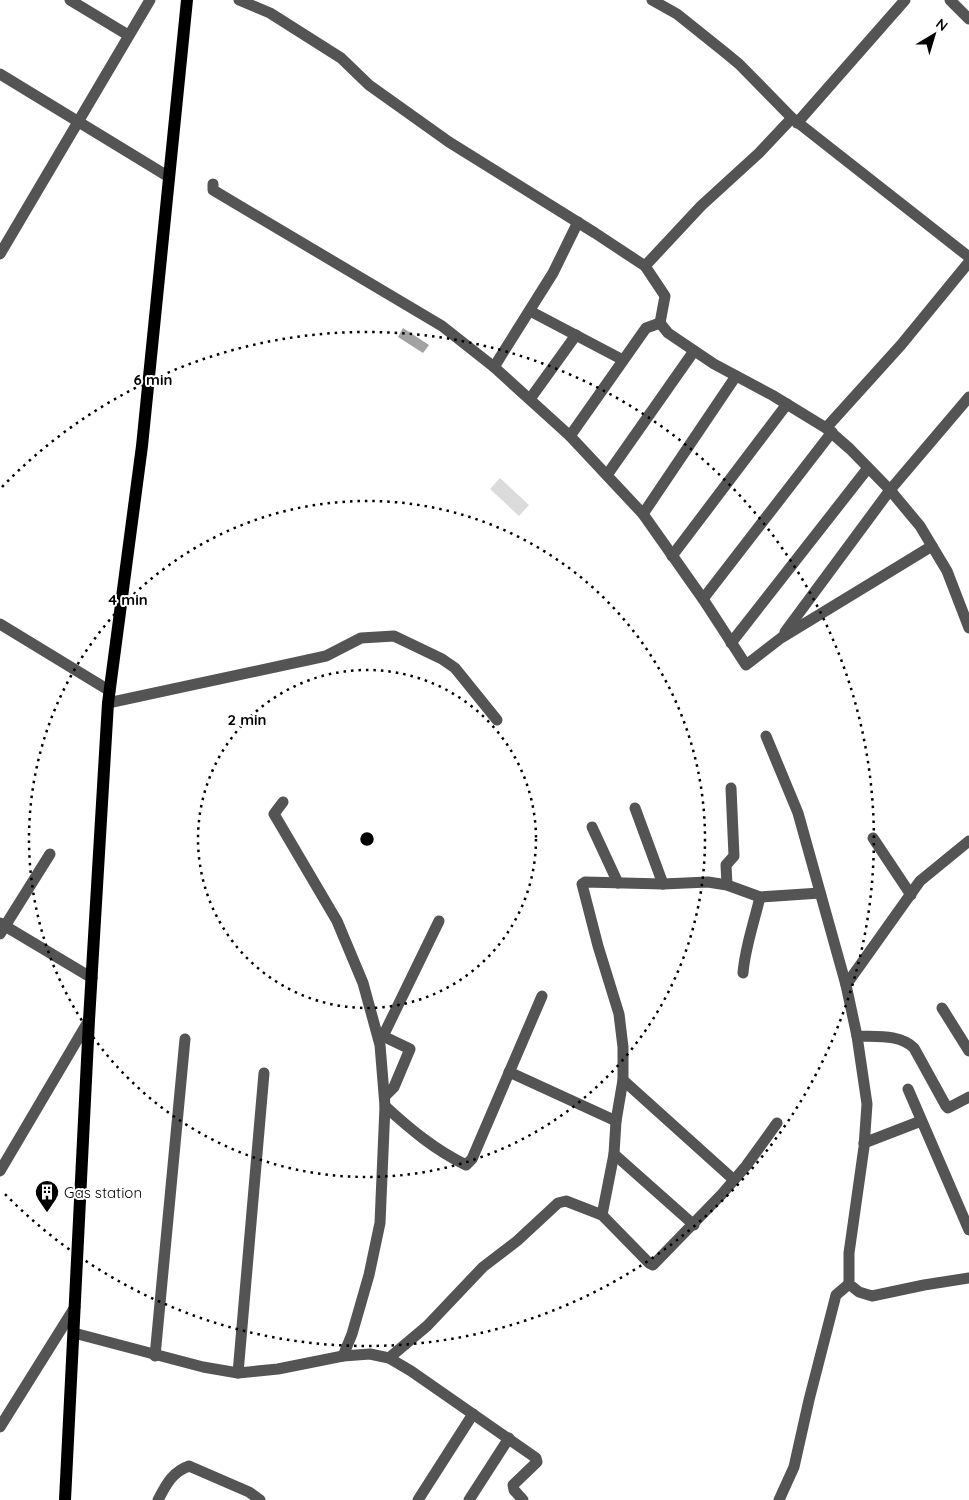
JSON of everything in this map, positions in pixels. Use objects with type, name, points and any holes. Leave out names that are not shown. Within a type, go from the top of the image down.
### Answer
[{"type":"main road","points":[[65,1500],[92,978],[109,697],[142,446],[187,0]]},
{"type":"street","points":[[70,0],[128,35]]},
{"type":"street","points":[[0,254],[150,0]]},
{"type":"street","points":[[239,0],[270,13],[341,58],[369,85],[449,142],[645,266],[665,296],[660,323],[668,333],[714,364],[787,404],[829,430],[890,490],[920,526],[947,570],[968,621]]},
{"type":"street","points":[[652,0],[676,14],[722,50],[739,64],[795,121],[969,257]]},
{"type":"street","points":[[645,266],[701,206],[795,121],[905,0]]},
{"type":"street","points":[[950,0],[969,19]]},
{"type":"street","points":[[0,74],[168,177]]},
{"type":"street","points":[[213,184],[213,190],[442,326],[494,367],[530,399],[570,436],[643,514],[703,599],[746,665],[781,638],[932,546]]},
{"type":"street","points":[[494,367],[553,273],[578,222]]},
{"type":"street","points":[[703,599],[829,430],[969,262]]},
{"type":"street","points":[[530,311],[623,360]]},
{"type":"street","points":[[570,436],[646,328],[660,323]]},
{"type":"street","points":[[530,399],[576,335]]},
{"type":"street","points":[[607,475],[694,350]]},
{"type":"street","points":[[643,514],[736,376]]},
{"type":"street","points":[[781,638],[890,490],[969,397]]},
{"type":"street","points":[[672,556],[787,404]]},
{"type":"street","points":[[731,644],[868,468]]},
{"type":"street","points":[[0,624],[109,697],[326,656],[361,638],[394,636],[442,659],[455,668],[497,720]]},
{"type":"street","points":[[766,736],[798,813],[846,985],[857,1036],[866,1104],[864,1143],[849,1253],[850,1284],[859,1292],[872,1296],[969,1278]]},
{"type":"street","points":[[727,885],[726,865],[734,856],[731,788]]},
{"type":"street","points":[[282,802],[274,814],[337,921],[363,983],[380,1045],[385,1101],[380,1224],[369,1275],[352,1334],[343,1356]]},
{"type":"street","points":[[635,808],[663,884]]},
{"type":"street","points":[[592,827],[618,883]]},
{"type":"street","points":[[872,838],[910,895]]},
{"type":"street","points":[[846,985],[920,881],[969,841]]},
{"type":"street","points":[[50,854],[2,928],[92,978]]},
{"type":"street","points":[[602,1215],[614,1154],[616,1121],[623,1080],[623,1047],[619,1014],[582,886],[585,882],[663,884],[708,882],[727,885],[760,897],[820,893]]},
{"type":"street","points":[[742,973],[747,942],[752,932],[760,897]]},
{"type":"street","points":[[385,1101],[394,1087],[410,1049],[387,1038],[385,1032],[438,921]]},
{"type":"street","points":[[385,1101],[422,1138],[446,1155],[466,1165],[472,1159],[542,996]]},
{"type":"street","points":[[942,1008],[969,1051]]},
{"type":"street","points":[[0,1171],[90,1020]]},
{"type":"street","points":[[857,1036],[892,1037],[910,1044],[948,1108],[969,1097]]},
{"type":"street","points":[[156,1356],[185,1039]]},
{"type":"street","points":[[509,1072],[616,1121]]},
{"type":"street","points":[[238,1373],[264,1073]]},
{"type":"street","points":[[623,1080],[734,1180]]},
{"type":"street","points":[[908,1089],[969,1230]]},
{"type":"street","points":[[864,1143],[921,1121]]},
{"type":"street","points":[[390,1358],[427,1326],[482,1267],[517,1241],[558,1203],[566,1201],[602,1215],[653,1265],[694,1225],[734,1180],[777,1123]]},
{"type":"street","points":[[614,1154],[694,1225]]},
{"type":"street","points":[[779,1500],[794,1467],[836,1295],[850,1284]]},
{"type":"street","points":[[0,1427],[75,1307]]},
{"type":"street","points":[[74,1333],[156,1356],[238,1373],[278,1369],[343,1356],[370,1354],[390,1358],[509,1438],[538,1460],[513,1484],[514,1490],[523,1500]]},
{"type":"street","points":[[418,1500],[473,1414]]},
{"type":"street","points":[[469,1500],[509,1438]]},
{"type":"street","points":[[158,1500],[178,1470],[188,1466],[249,1492],[260,1500]]},
{"type":"shaded area","points":[[403,328],[429,345],[423,353],[398,337]]},
{"type":"shaded area","points":[[500,478],[529,505],[519,516],[490,489]]},
{"type":"place","name":"Gas station","points":[[47,1213]]}]
